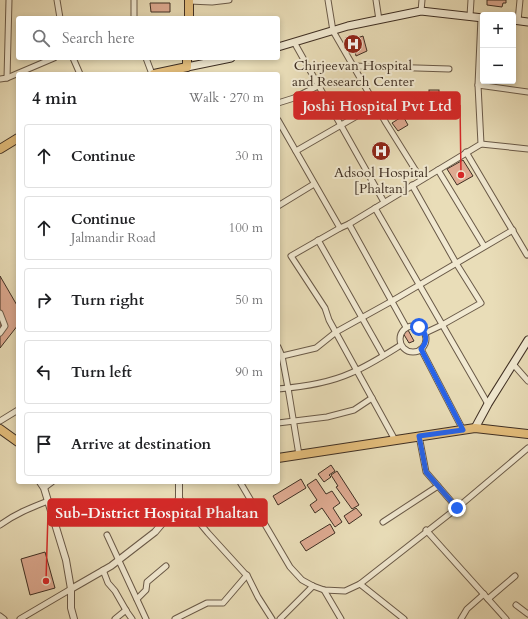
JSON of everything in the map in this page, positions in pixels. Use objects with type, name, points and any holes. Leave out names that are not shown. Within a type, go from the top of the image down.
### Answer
[{"type":"main road","points":[[188,16],[189,0]]},
{"type":"main road","points":[[280,46],[333,31],[421,11],[480,18]]},
{"type":"main road","points":[[516,21],[528,22]]},
{"type":"main road","points":[[187,60],[187,71]]},
{"type":"main road","points":[[176,72],[187,71],[224,60]]},
{"type":"main road","points":[[0,149],[16,139]]},
{"type":"main road","points":[[475,428],[488,404],[528,340]]},
{"type":"main road","points":[[280,458],[475,428],[528,434]]},
{"type":"main road","points":[[0,429],[16,441]]},
{"type":"street","points":[[7,78],[9,0]]},
{"type":"street","points":[[57,0],[60,16]]},
{"type":"street","points":[[134,0],[134,16]]},
{"type":"street","points":[[189,0],[212,2],[229,0]]},
{"type":"street","points":[[328,0],[333,31],[421,180]]},
{"type":"street","points":[[376,0],[379,20]]},
{"type":"street","points":[[421,11],[422,0]]},
{"type":"street","points":[[470,16],[471,0]]},
{"type":"street","points":[[516,21],[520,0]]},
{"type":"street","points":[[294,42],[384,202]]},
{"type":"street","points":[[480,48],[478,85],[481,144]]},
{"type":"street","points":[[21,72],[49,60]]},
{"type":"street","points":[[74,60],[79,72]]},
{"type":"street","points":[[147,60],[152,72]]},
{"type":"street","points":[[353,66],[449,69]]},
{"type":"street","points":[[0,79],[16,74]]},
{"type":"street","points":[[478,85],[528,92]]},
{"type":"street","points":[[280,102],[294,98],[318,86]]},
{"type":"street","points":[[296,151],[376,105]]},
{"type":"street","points":[[280,123],[340,228]]},
{"type":"street","points":[[395,440],[329,320],[325,308],[291,256],[349,224],[481,144],[528,149]]},
{"type":"street","points":[[466,152],[527,255]]},
{"type":"street","points":[[438,170],[484,246]]},
{"type":"street","points":[[280,205],[314,184]]},
{"type":"street","points":[[412,185],[456,263],[481,303],[425,333]]},
{"type":"street","points":[[375,208],[488,404]]},
{"type":"street","points":[[349,224],[406,327]]},
{"type":"street","points":[[299,455],[288,388],[280,356],[316,348],[336,332],[513,230]]},
{"type":"street","points":[[318,240],[383,355]]},
{"type":"street","points":[[0,313],[5,326],[0,333]]},
{"type":"street","points":[[406,327],[419,327],[425,333],[426,342],[418,352],[406,351],[400,345],[400,335],[406,327]]},
{"type":"street","points":[[280,389],[340,377],[357,370],[400,345]]},
{"type":"street","points":[[421,349],[463,430]]},
{"type":"street","points":[[513,364],[528,381]]},
{"type":"street","points":[[280,423],[328,417],[354,410],[372,398]]},
{"type":"street","points":[[0,421],[16,411]]},
{"type":"street","points":[[419,436],[426,472],[457,508]]},
{"type":"street","points":[[241,484],[290,567],[302,580],[324,590],[345,590],[360,584],[426,530],[457,508],[528,448]]},
{"type":"street","points":[[20,619],[103,570],[155,532],[176,507],[179,498],[179,484]]},
{"type":"street","points":[[42,485],[66,560],[71,590],[71,608],[74,619]]},
{"type":"street","points":[[382,522],[438,486]]},
{"type":"street","points":[[179,498],[208,533],[247,575],[258,597],[272,619]]},
{"type":"street","points":[[0,525],[22,511],[48,501]]},
{"type":"street","points":[[426,530],[506,619]]},
{"type":"street","points":[[107,535],[146,619]]},
{"type":"street","points":[[137,599],[146,590],[147,582],[166,566]]},
{"type":"street","points":[[103,570],[108,583],[116,591],[132,619]]},
{"type":"street","points":[[176,619],[207,603],[223,603],[247,575]]},
{"type":"street","points":[[488,599],[515,576]]},
{"type":"street","points":[[360,584],[404,619]]},
{"type":"street","points":[[280,619],[313,586]]},
{"type":"street","points":[[324,590],[341,619]]},
{"type":"street","points":[[461,619],[467,609],[484,594]]},
{"type":"street","points":[[516,605],[528,614]]},
{"type":"street","points":[[115,619],[126,610]]},
{"type":"street","points":[[0,616],[4,619]]},
{"type":"building","points":[[487,0],[506,0],[506,3],[503,3],[502,7],[487,5]]},
{"type":"building","points":[[150,3],[170,3],[170,12],[151,12]]},
{"type":"building","points":[[363,36],[367,51],[356,56],[355,51],[349,53],[345,42]]},
{"type":"building","points":[[429,90],[439,90],[439,118],[429,118]]},
{"type":"building","points":[[403,116],[408,125],[398,131],[392,123]]},
{"type":"building","points":[[380,142],[387,155],[381,159],[373,146]]},
{"type":"building","points":[[463,160],[473,176],[457,185],[447,169]]},
{"type":"building","points":[[0,276],[16,304],[16,328],[0,348]]},
{"type":"building","points":[[408,330],[414,341],[409,343],[403,333]]},
{"type":"building","points":[[331,465],[335,471],[329,475],[331,477],[324,482],[318,474]]},
{"type":"building","points":[[337,471],[359,505],[352,509],[336,487],[338,486],[331,475]]},
{"type":"building","points":[[301,479],[306,488],[278,505],[273,496]]},
{"type":"building","points":[[316,479],[326,494],[332,491],[340,503],[333,508],[342,522],[335,527],[322,508],[315,513],[310,505],[317,500],[307,485]]},
{"type":"building","points":[[356,508],[362,515],[349,524],[344,516]]},
{"type":"building","points":[[330,524],[335,533],[306,551],[300,542]]},
{"type":"building","points":[[45,552],[55,588],[30,595],[21,559]]},
{"type":"place","name":"Chirjeevan Hospital and Research Center","points":[[353,44]]},
{"type":"place","name":"Adsool Hospital [Phaltan]","points":[[381,151]]},
{"type":"place","name":"Joshi Hospital Pvt Ltd","points":[[461,175]]},
{"type":"place","name":"Sub-District Hospital Phaltan","points":[[46,581]]},
{"type":"route","points":[[419,327],[425,333],[426,337],[426,342],[421,349],[463,430],[419,436],[426,472],[457,508]]}]
